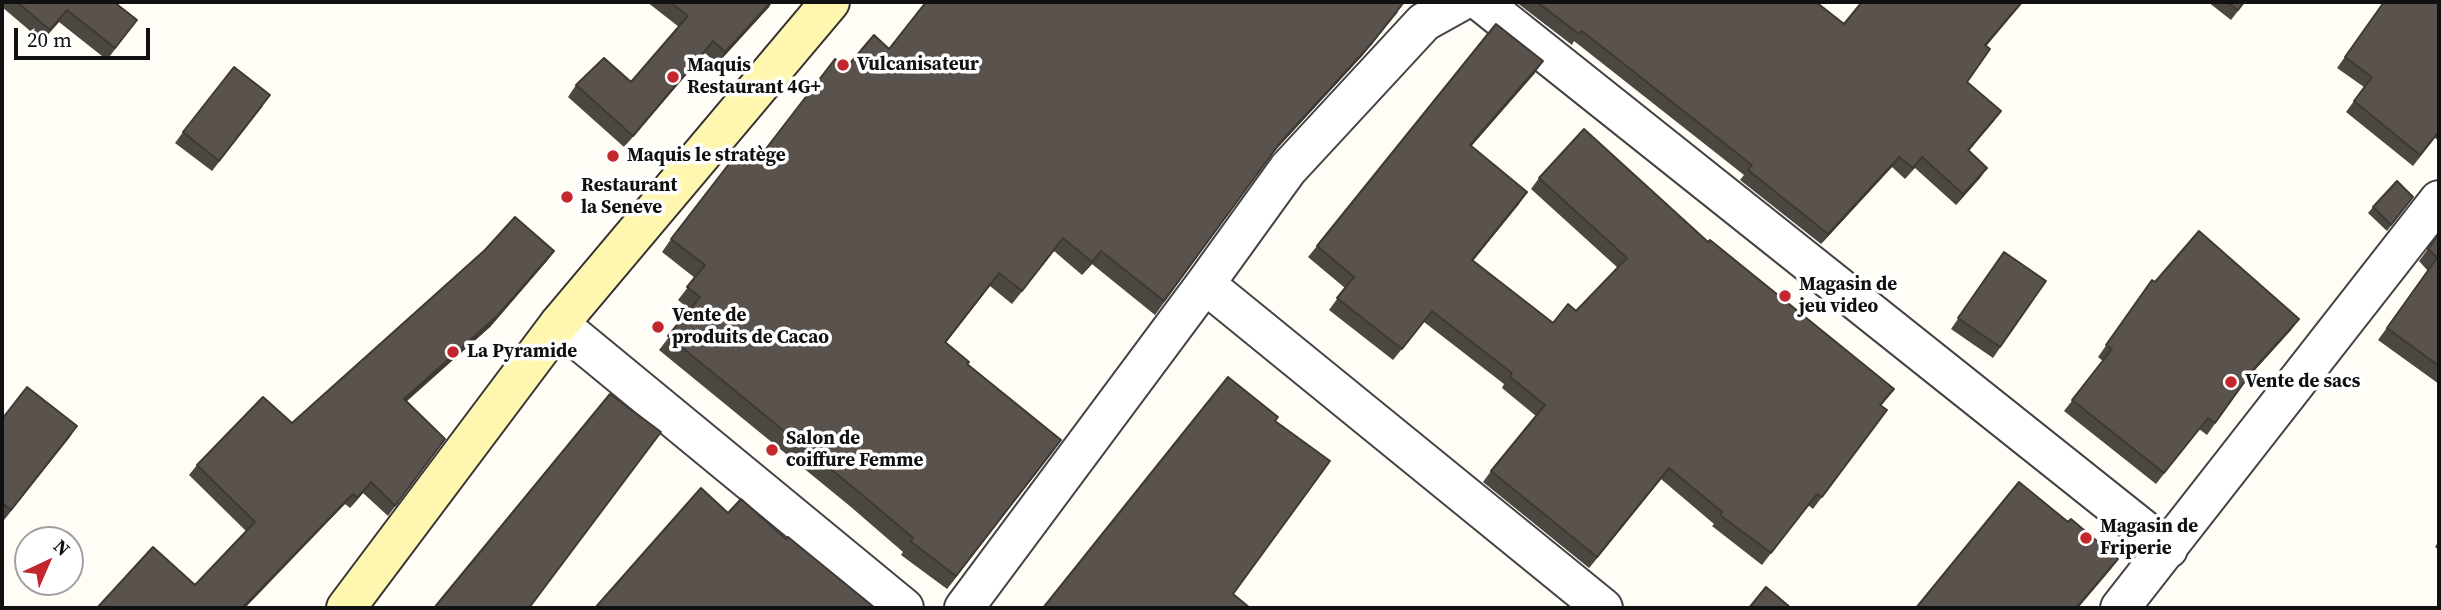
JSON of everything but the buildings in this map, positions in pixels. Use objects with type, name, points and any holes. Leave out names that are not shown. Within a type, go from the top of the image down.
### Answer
[{"type":"main road","points":[[346,608],[559,324],[830,2]]},
{"type":"street","points":[[964,608],[1288,169],[1424,22],[1460,2]]},
{"type":"street","points":[[1481,2],[2168,549]]},
{"type":"street","points":[[2120,608],[2439,200]]},
{"type":"street","points":[[1205,284],[1603,608]]},
{"type":"street","points":[[559,324],[904,608]]},
{"type":"place","name":"Vulcanisateur","points":[[843,65]]},
{"type":"place","name":"Maquis Restaurant 4G+","points":[[673,77]]},
{"type":"place","name":"Maquis le stratège","points":[[613,156]]},
{"type":"place","name":"Restaurant la Seneve","points":[[567,197]]},
{"type":"place","name":"Magasin de jeu video","points":[[1785,296]]},
{"type":"place","name":"Vente de produits de Cacao","points":[[658,327]]},
{"type":"place","name":"La Pyramide","points":[[453,352]]},
{"type":"place","name":"Vente de sacs","points":[[2231,382]]},
{"type":"place","name":"Salon de coiffure Femme","points":[[772,450]]},
{"type":"place","name":"Magasin de Friperie","points":[[2086,538]]}]
